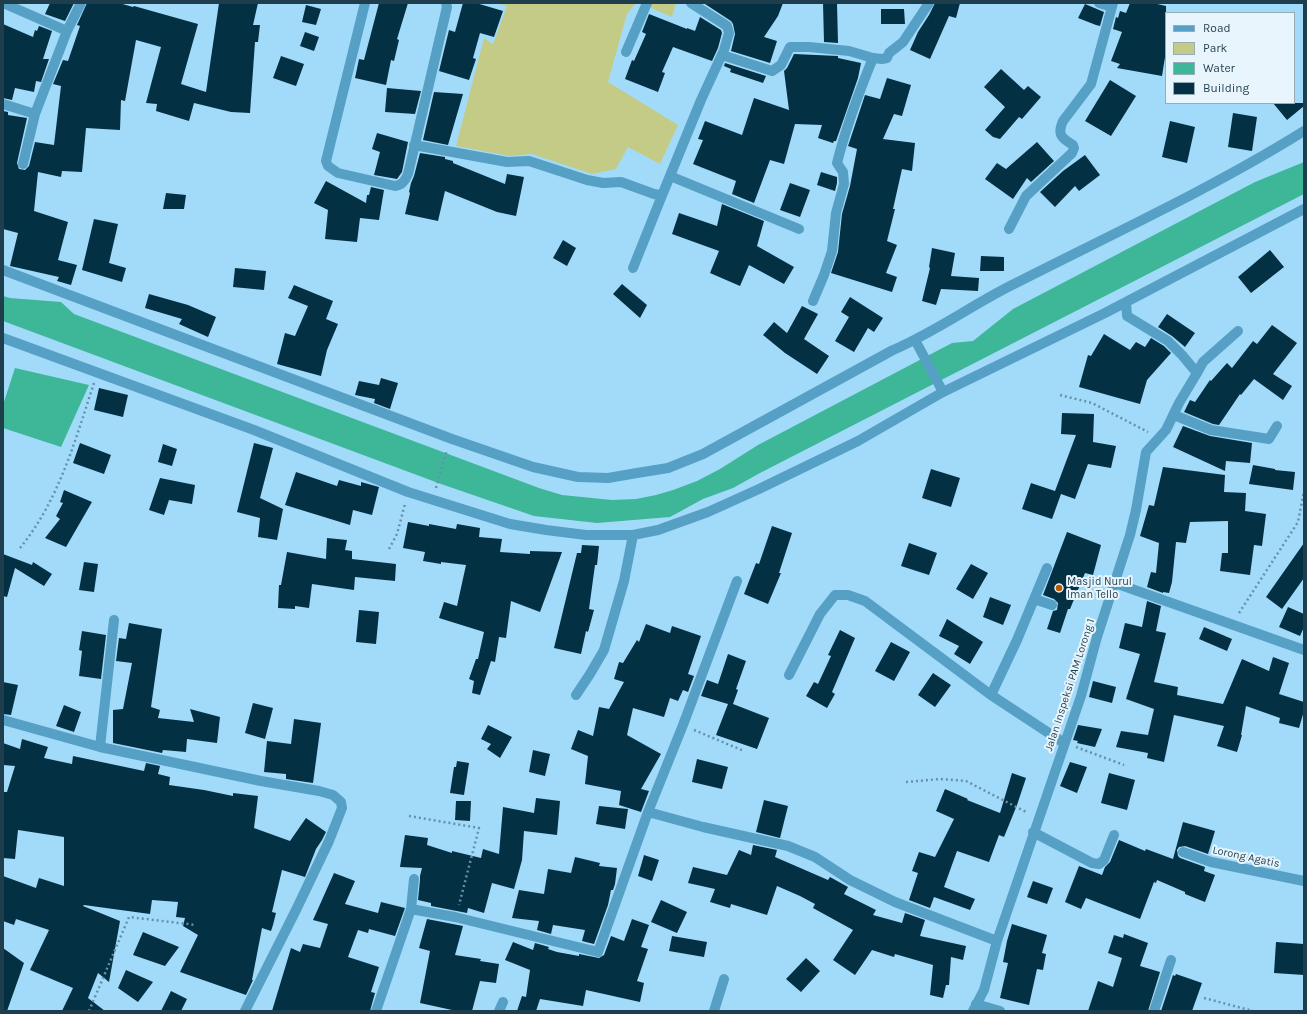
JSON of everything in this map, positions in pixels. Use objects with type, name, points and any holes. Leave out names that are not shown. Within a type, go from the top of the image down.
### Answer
[{"type":"street","points":[[4,3],[67,31]]},
{"type":"street","points":[[23,164],[35,114],[67,31],[81,3]]},
{"type":"street","points":[[365,3],[326,161],[328,166],[338,173],[395,186],[399,185],[406,178],[447,7],[446,3]]},
{"type":"street","points":[[626,52],[647,3]]},
{"type":"street","points":[[633,268],[701,100],[722,56],[729,33],[727,26],[691,3]]},
{"type":"street","points":[[722,56],[772,71],[781,65],[790,47],[809,47],[849,51],[873,58],[887,58],[889,53],[903,42],[929,3]]},
{"type":"street","points":[[1009,230],[1026,196],[1072,153],[1074,148],[1073,145],[1063,139],[1060,132],[1060,127],[1091,84],[1113,5],[1099,3]]},
{"type":"street","points":[[813,300],[824,275],[832,251],[836,213],[844,184],[843,172],[837,163],[844,132],[873,58]]},
{"type":"street","points":[[3,104],[35,114]]},
{"type":"street","points":[[3,270],[452,439],[533,467],[578,476],[608,478],[668,468],[703,454],[893,350],[915,340],[1009,286],[1270,153],[1304,131]]},
{"type":"street","points":[[414,145],[507,162],[529,161],[591,181],[603,183],[621,182],[654,194],[663,193]]},
{"type":"street","points":[[670,176],[799,229]]},
{"type":"street","points":[[3,338],[254,430],[408,492],[510,524],[546,530],[586,534],[633,535],[658,530],[708,512],[858,441],[942,392],[1105,314],[1304,209]]},
{"type":"street","points":[[1126,302],[1127,316],[1171,343],[1197,372]]},
{"type":"street","name":"Jalan Inspeksi PAM Lorong 1","points":[[974,1007],[984,990],[997,942],[1033,832],[1081,696],[1097,637],[1115,583],[1136,510],[1146,452],[1166,430],[1203,362],[1238,330]]},
{"type":"street","points":[[915,340],[942,392]]},
{"type":"street","points":[[1174,415],[1211,430],[1269,439],[1277,426]]},
{"type":"street","points":[[576,695],[604,650],[624,581],[633,535]]},
{"type":"street","points":[[991,695],[1017,640],[1047,568]]},
{"type":"street","points":[[411,909],[455,917],[598,952],[648,812],[683,726],[737,582]]},
{"type":"street","points":[[1115,583],[1304,650]]},
{"type":"street","points":[[789,675],[820,614],[835,595],[848,595],[865,601],[991,695],[1064,743]]},
{"type":"street","points":[[1034,599],[1052,605]]},
{"type":"street","points":[[100,747],[114,620]]},
{"type":"street","points":[[3,720],[100,747],[261,782],[333,794],[341,802],[342,808],[329,841],[245,1011]]},
{"type":"street","points":[[648,812],[703,827],[788,846],[815,857],[850,880],[895,902],[997,942]]},
{"type":"street","points":[[1033,832],[1092,863],[1099,864],[1104,860],[1114,835]]},
{"type":"street","name":"Lorong Agatis","points":[[1183,852],[1211,862],[1304,881]]},
{"type":"street","points":[[376,1011],[411,909],[414,879]]},
{"type":"street","points":[[1154,1011],[1170,960]]},
{"type":"street","points":[[714,1011],[724,979]]},
{"type":"street","points":[[974,1007],[1000,1011]]},
{"type":"path","points":[[20,548],[43,517],[66,468],[98,374]]},
{"type":"path","points":[[1060,395],[1092,403],[1159,438]]},
{"type":"path","points":[[437,486],[448,450]]},
{"type":"path","points":[[1231,625],[1298,522],[1304,491]]},
{"type":"path","points":[[389,549],[397,534],[408,492]]},
{"type":"path","points":[[683,726],[744,751]]},
{"type":"path","points":[[1064,743],[1124,765]]},
{"type":"path","points":[[906,782],[940,779],[966,781],[1039,818]]},
{"type":"path","points":[[409,816],[479,828],[455,917]]},
{"type":"path","points":[[90,1011],[130,917],[196,925]]},
{"type":"path","points":[[1204,998],[1253,1011]]},
{"type":"green space","points":[[496,3],[636,3],[627,14],[608,82],[678,125],[660,164],[628,147],[616,169],[592,174],[532,154],[509,156],[456,146],[484,38],[493,44],[507,6]]},
{"type":"green space","points":[[640,3],[676,3],[672,17]]},
{"type":"water","points":[[1304,162],[1304,194],[733,488],[703,499],[670,517],[597,523],[534,516],[441,484],[3,321],[3,296],[10,298],[61,302],[74,314],[539,488],[562,495],[612,500],[636,499],[673,490],[697,481],[720,469],[758,445],[952,343],[973,341],[1013,309],[1255,182]]},
{"type":"water","points":[[15,368],[89,385],[61,447],[3,428],[3,405]]},
{"type":"building","points":[[50,3],[74,3],[65,21],[45,14]]},
{"type":"building","points":[[87,3],[119,3],[198,24],[181,84],[206,92],[219,3],[258,3],[253,25],[260,25],[258,42],[255,42],[250,113],[231,112],[194,103],[189,121],[156,111],[157,104],[146,103],[161,47],[136,40],[125,101],[121,100],[120,130],[86,128],[82,172],[62,171],[61,177],[38,172],[34,211],[68,222],[58,260],[77,265],[71,285],[57,281],[59,277],[10,266],[18,233],[3,229],[3,111],[8,112],[8,115],[27,118],[17,163],[19,169],[25,170],[29,166],[35,142],[54,145],[61,86],[53,84],[63,60],[68,61],[80,26],[77,25]]},
{"type":"building","points":[[379,3],[408,3],[397,39],[399,40],[394,61],[391,60],[386,85],[355,78],[359,59],[364,60]]},
{"type":"building","points":[[463,3],[476,3],[503,11],[494,37],[480,33],[473,58],[476,59],[469,80],[439,71],[449,30],[455,32]]},
{"type":"building","points":[[705,3],[783,3],[778,16],[764,37],[777,41],[770,63],[731,51],[735,34],[733,24]]},
{"type":"building","points":[[823,3],[837,3],[838,43],[824,42]]},
{"type":"building","points":[[935,3],[960,3],[956,18],[949,16],[930,59],[910,50],[918,32]]},
{"type":"building","points":[[1130,3],[1153,3],[1166,6],[1165,57],[1162,76],[1117,68],[1120,64],[1111,61],[1122,32],[1113,29],[1116,17],[1118,18],[1120,11],[1126,13]]},
{"type":"building","points":[[1085,4],[1104,12],[1100,26],[1078,18]]},
{"type":"building","points":[[306,5],[321,9],[316,25],[302,22]]},
{"type":"building","points":[[881,9],[904,9],[905,24],[881,24]]},
{"type":"building","points":[[649,14],[695,31],[700,17],[721,30],[722,33],[718,48],[712,61],[673,47],[662,72],[665,73],[658,92],[625,79],[632,60],[634,61],[646,34],[642,32]]},
{"type":"building","points":[[3,24],[33,37],[35,30],[37,31],[39,26],[52,31],[43,59],[49,59],[41,82],[36,81],[34,92],[15,88],[12,100],[3,98]]},
{"type":"building","points":[[305,32],[319,37],[314,51],[300,46]]},
{"type":"building","points":[[794,54],[838,56],[838,58],[861,63],[858,78],[836,141],[833,143],[818,138],[822,125],[795,124],[784,164],[770,160],[754,203],[732,194],[736,181],[693,164],[703,140],[698,139],[705,121],[742,135],[754,98],[789,110],[784,71]]},
{"type":"building","points":[[281,56],[304,64],[296,86],[273,78]]},
{"type":"building","points":[[725,63],[766,76],[763,83],[730,72],[731,69],[724,66]]},
{"type":"building","points":[[1001,69],[1024,90],[1028,86],[1041,97],[1022,119],[1019,117],[1000,139],[993,137],[985,130],[1005,107],[984,87]]},
{"type":"building","points":[[887,78],[911,85],[902,116],[894,114],[883,139],[915,143],[912,171],[902,169],[893,209],[895,209],[887,241],[897,245],[886,273],[897,277],[892,292],[831,273],[838,252],[842,214],[850,186],[857,149],[848,146],[865,95],[880,99]]},
{"type":"building","points":[[1110,80],[1136,96],[1111,136],[1085,121]]},
{"type":"building","points":[[387,88],[421,91],[415,114],[385,112]]},
{"type":"building","points":[[434,92],[463,94],[448,145],[423,140]]},
{"type":"building","points":[[1304,103],[1304,106],[1287,120],[1274,104]]},
{"type":"building","points":[[1233,113],[1257,117],[1252,151],[1228,147]]},
{"type":"building","points":[[1170,121],[1195,127],[1187,163],[1162,157]]},
{"type":"building","points":[[377,133],[408,142],[402,172],[397,179],[374,175],[380,152],[372,149]]},
{"type":"building","points":[[1037,142],[1054,161],[1031,182],[1027,178],[1013,199],[985,179],[997,163],[1006,169]]},
{"type":"building","points":[[420,153],[445,157],[445,159],[453,161],[453,163],[505,184],[507,174],[524,177],[516,216],[497,212],[445,191],[438,221],[405,214],[411,183]]},
{"type":"building","points":[[1085,155],[1100,175],[1079,191],[1075,186],[1055,207],[1040,192],[1063,171]]},
{"type":"building","points":[[821,172],[837,177],[835,191],[817,185]]},
{"type":"building","points":[[326,181],[366,203],[367,195],[369,195],[371,187],[384,190],[379,220],[360,218],[357,242],[325,239],[328,210],[314,203]]},
{"type":"building","points":[[790,183],[810,190],[800,217],[780,210]]},
{"type":"building","points":[[166,193],[186,195],[184,209],[163,209]]},
{"type":"building","points":[[722,204],[764,221],[757,246],[794,267],[784,284],[749,265],[740,286],[710,273],[719,251],[672,234],[679,213],[717,226]]},
{"type":"building","points":[[94,219],[118,224],[109,263],[126,268],[122,282],[82,270]]},
{"type":"building","points":[[563,240],[576,248],[567,266],[553,258]]},
{"type":"building","points":[[932,248],[955,253],[951,276],[979,278],[978,291],[941,289],[936,305],[922,301],[930,268]]},
{"type":"building","points":[[1270,250],[1284,267],[1251,293],[1238,277]]},
{"type":"building","points":[[981,256],[1004,257],[1004,271],[980,271]]},
{"type":"building","points":[[235,268],[266,271],[264,290],[233,287]]},
{"type":"building","points":[[622,284],[647,305],[640,318],[613,294]]},
{"type":"building","points":[[294,285],[333,301],[326,319],[338,324],[327,350],[321,376],[277,364],[285,333],[295,336],[308,306],[288,298]]},
{"type":"building","points":[[149,294],[188,305],[216,317],[208,337],[179,324],[182,319],[145,308]]},
{"type":"building","points":[[850,297],[883,318],[874,332],[868,328],[854,352],[835,341],[849,317],[841,312]]},
{"type":"building","points":[[802,306],[818,314],[804,339],[829,356],[817,374],[785,353],[763,335],[774,322],[787,333]]},
{"type":"building","points":[[1167,314],[1195,333],[1185,347],[1158,327]]},
{"type":"building","points":[[1272,325],[1297,343],[1273,374],[1292,386],[1283,400],[1254,379],[1241,395],[1240,394],[1219,425],[1184,412],[1190,400],[1195,402],[1210,380],[1211,381],[1227,363],[1232,368],[1253,341],[1257,344]]},
{"type":"building","points":[[1104,334],[1130,350],[1136,342],[1145,347],[1151,338],[1164,346],[1171,353],[1147,380],[1140,404],[1079,387],[1088,355],[1091,356]]},
{"type":"building","points":[[381,378],[398,383],[390,409],[374,403],[375,399],[355,395],[359,381],[379,385]]},
{"type":"building","points":[[99,388],[128,395],[123,417],[94,410]]},
{"type":"building","points":[[1062,413],[1094,414],[1093,442],[1116,446],[1111,468],[1088,464],[1075,499],[1061,494],[1052,519],[1022,509],[1031,483],[1055,491],[1076,435],[1061,434]]},
{"type":"building","points":[[1183,426],[1210,436],[1252,443],[1250,463],[1226,461],[1225,471],[1173,447]]},
{"type":"building","points":[[80,443],[111,455],[104,474],[73,463]]},
{"type":"building","points":[[254,443],[273,448],[260,498],[283,509],[277,540],[258,537],[260,518],[237,512]]},
{"type":"building","points":[[163,444],[177,449],[172,466],[158,462]]},
{"type":"building","points":[[1253,465],[1275,470],[1295,472],[1293,490],[1249,484]]},
{"type":"building","points":[[1163,467],[1225,475],[1224,492],[1246,493],[1245,511],[1266,514],[1262,546],[1254,545],[1250,575],[1220,571],[1222,553],[1228,553],[1228,521],[1190,522],[1186,543],[1176,542],[1172,582],[1169,593],[1163,593],[1147,587],[1151,572],[1156,573],[1159,543],[1140,536],[1149,505],[1154,506]]},
{"type":"building","points":[[931,469],[960,478],[951,507],[922,498]]},
{"type":"building","points":[[296,472],[337,486],[339,480],[361,486],[361,482],[379,487],[372,515],[353,510],[350,525],[285,505]]},
{"type":"building","points":[[160,478],[195,485],[192,504],[169,500],[164,515],[149,510]]},
{"type":"building","points":[[64,490],[92,502],[66,547],[45,538],[60,519],[56,516],[63,503],[60,502]]},
{"type":"building","points":[[408,522],[456,529],[457,524],[480,528],[479,537],[502,539],[500,552],[530,554],[530,551],[562,552],[540,612],[511,601],[506,638],[499,637],[495,662],[491,661],[480,695],[472,693],[474,681],[469,679],[476,659],[478,659],[484,632],[439,618],[444,602],[457,606],[466,565],[441,562],[441,564],[423,561],[425,552],[403,548]]},
{"type":"building","points":[[772,526],[792,533],[779,573],[781,573],[768,604],[744,594],[756,563],[759,564]]},
{"type":"building","points":[[1067,532],[1101,545],[1093,575],[1085,573],[1070,609],[1068,609],[1060,633],[1047,629],[1053,611],[1057,610],[1058,603],[1054,599],[1043,595]]},
{"type":"building","points":[[327,538],[347,540],[345,550],[352,551],[352,559],[396,564],[395,581],[355,577],[354,590],[312,584],[309,608],[295,606],[295,609],[278,608],[279,585],[281,585],[287,552],[326,559]]},
{"type":"building","points":[[909,543],[937,553],[929,575],[901,566]]},
{"type":"building","points":[[1304,543],[1304,578],[1282,609],[1266,597]]},
{"type":"building","points":[[582,545],[599,546],[589,609],[594,610],[588,632],[586,631],[581,654],[554,648],[577,553],[581,553]]},
{"type":"building","points":[[3,554],[32,565],[33,562],[52,574],[44,586],[15,568],[7,597],[3,596]]},
{"type":"building","points":[[84,562],[98,564],[94,592],[79,590]]},
{"type":"building","points":[[971,564],[988,573],[973,599],[956,589]]},
{"type":"building","points":[[990,597],[1011,605],[1003,625],[983,617]]},
{"type":"building","points":[[1147,601],[1161,606],[1156,631],[1166,633],[1154,682],[1178,687],[1177,695],[1223,704],[1242,659],[1269,671],[1273,657],[1289,663],[1279,694],[1304,702],[1304,711],[1299,728],[1279,723],[1280,718],[1246,706],[1242,735],[1237,752],[1217,746],[1224,726],[1174,715],[1164,762],[1147,758],[1148,753],[1116,747],[1121,731],[1148,735],[1154,709],[1126,699],[1140,654],[1119,648],[1125,623],[1142,627]]},
{"type":"building","points":[[1288,607],[1304,614],[1304,627],[1300,636],[1279,627]]},
{"type":"building","points":[[359,610],[379,612],[376,644],[356,642]]},
{"type":"building","points":[[947,619],[983,642],[970,664],[954,654],[959,646],[939,636]]},
{"type":"building","points":[[129,623],[162,629],[151,707],[160,710],[158,718],[194,722],[190,709],[220,717],[217,743],[187,739],[186,752],[163,750],[162,753],[113,743],[113,710],[123,709],[132,663],[116,661],[119,638],[126,639]]},
{"type":"building","points":[[646,624],[670,633],[672,626],[701,636],[688,674],[694,676],[688,692],[683,690],[678,701],[670,698],[664,717],[633,708],[627,735],[661,754],[641,789],[649,791],[641,812],[619,805],[621,791],[585,784],[588,756],[571,749],[578,730],[593,736],[599,707],[609,709],[624,682],[614,679],[619,662],[623,663],[637,640],[639,642]]},
{"type":"building","points":[[1204,627],[1232,639],[1227,651],[1199,639]]},
{"type":"building","points":[[840,630],[855,638],[832,692],[835,694],[827,708],[806,696],[814,682],[818,684],[831,656],[828,655]]},
{"type":"building","points":[[82,631],[106,635],[101,679],[79,676],[82,651],[79,650]]},
{"type":"building","points":[[891,642],[910,652],[894,681],[875,671]]},
{"type":"building","points":[[728,654],[746,661],[736,689],[738,690],[733,704],[769,718],[757,749],[716,735],[728,704],[701,696],[707,680],[718,684]]},
{"type":"building","points":[[933,673],[951,685],[935,707],[918,695]]},
{"type":"building","points":[[1093,681],[1116,687],[1112,703],[1089,697]]},
{"type":"building","points":[[3,682],[18,685],[11,715],[3,714]]},
{"type":"building","points":[[253,703],[273,708],[265,739],[245,733]]},
{"type":"building","points":[[64,705],[81,712],[74,732],[56,726]]},
{"type":"building","points":[[294,719],[321,723],[313,783],[286,779],[286,774],[264,772],[267,741],[291,744]]},
{"type":"building","points":[[488,725],[512,737],[500,758],[487,749],[491,744],[481,739]]},
{"type":"building","points":[[1078,725],[1102,729],[1095,747],[1077,743],[1078,741],[1073,740]]},
{"type":"building","points":[[22,739],[48,747],[44,758],[72,764],[73,756],[144,771],[146,763],[160,766],[158,774],[170,777],[169,785],[233,796],[233,793],[258,796],[254,828],[290,841],[306,818],[326,832],[316,849],[305,877],[282,870],[272,912],[276,913],[273,925],[271,931],[262,928],[253,980],[246,995],[180,972],[198,935],[183,926],[185,918],[176,917],[178,902],[152,900],[150,914],[84,905],[83,906],[120,921],[109,982],[98,973],[88,998],[105,1011],[62,1011],[73,988],[30,970],[49,930],[16,919],[14,925],[3,921],[3,876],[36,888],[39,878],[64,886],[64,837],[18,830],[15,859],[3,858],[3,792],[7,792],[15,766],[3,765],[3,743],[20,749]]},
{"type":"building","points":[[533,750],[550,754],[545,776],[529,772]]},
{"type":"building","points":[[697,759],[728,767],[722,789],[692,782]]},
{"type":"building","points":[[457,761],[469,763],[464,795],[450,793],[454,767],[456,767]]},
{"type":"building","points":[[1070,762],[1087,767],[1077,793],[1060,786]]},
{"type":"building","points":[[1012,773],[1026,778],[1004,837],[999,835],[989,862],[957,851],[944,887],[975,899],[970,910],[934,897],[930,908],[909,900],[918,873],[912,871],[919,852],[935,857],[954,819],[936,811],[945,789],[968,799],[967,800],[1000,813]]},
{"type":"building","points":[[1109,773],[1135,780],[1127,810],[1101,803]]},
{"type":"building","points":[[536,798],[560,801],[557,835],[524,831],[522,860],[514,889],[492,883],[484,913],[468,908],[467,913],[431,906],[431,903],[418,900],[422,868],[400,867],[405,835],[428,838],[427,845],[452,853],[452,851],[481,858],[483,849],[499,854],[503,807],[534,813]]},
{"type":"building","points":[[764,800],[788,806],[780,838],[756,832]]},
{"type":"building","points":[[456,801],[471,801],[470,821],[455,820]]},
{"type":"building","points":[[599,806],[628,809],[625,829],[596,824]]},
{"type":"building","points":[[1183,822],[1215,831],[1208,854],[1185,846],[1179,847],[1177,850],[1180,858],[1205,867],[1204,871],[1215,875],[1205,902],[1157,880],[1156,883],[1154,882],[1140,919],[1086,898],[1081,909],[1065,902],[1079,866],[1102,875],[1105,867],[1110,862],[1119,840],[1145,851],[1146,849],[1173,859]]},
{"type":"building","points":[[753,845],[777,850],[775,857],[828,880],[830,877],[848,887],[844,894],[876,910],[873,915],[902,923],[905,913],[925,920],[920,936],[966,946],[963,960],[951,957],[949,985],[946,985],[943,998],[930,995],[933,965],[895,954],[894,957],[872,950],[855,975],[833,960],[853,930],[813,908],[815,904],[800,896],[777,886],[767,915],[731,904],[730,908],[710,902],[715,889],[688,883],[693,867],[727,875],[739,850],[751,855]]},
{"type":"building","points":[[644,855],[659,860],[652,881],[638,876]]},
{"type":"building","points":[[575,857],[600,863],[599,866],[617,868],[615,884],[613,890],[611,890],[608,905],[594,944],[582,941],[585,930],[553,925],[551,934],[537,930],[539,921],[512,918],[519,890],[544,894],[548,869],[571,873]]},
{"type":"building","points":[[334,873],[355,881],[345,904],[378,913],[381,902],[405,908],[395,936],[369,929],[368,933],[358,930],[348,957],[379,967],[371,992],[375,993],[370,1011],[272,1011],[291,948],[300,952],[303,944],[320,948],[328,924],[313,920]]},
{"type":"building","points":[[1033,881],[1053,888],[1047,904],[1027,897]]},
{"type":"building","points":[[661,900],[687,912],[677,933],[651,922]]},
{"type":"building","points":[[427,919],[463,926],[455,955],[481,959],[480,961],[499,964],[496,983],[480,981],[472,1011],[451,1011],[452,1010],[420,1003],[430,951],[419,948]]},
{"type":"building","points":[[632,919],[649,925],[641,947],[648,949],[637,981],[644,983],[640,1002],[586,990],[583,1006],[540,999],[536,1011],[517,1011],[522,996],[526,997],[530,970],[505,960],[513,942],[533,950],[535,943],[549,947],[548,949],[557,952],[599,958],[604,955],[611,936],[624,941]]},
{"type":"building","points":[[1012,924],[1047,935],[1042,953],[1046,954],[1043,970],[1037,969],[1029,1005],[1000,998],[1008,963],[1003,962]]},
{"type":"building","points":[[143,932],[179,947],[165,966],[133,955]]},
{"type":"building","points":[[1124,934],[1148,943],[1140,966],[1160,972],[1148,1011],[1088,1011],[1098,981],[1113,987],[1122,958],[1108,953],[1114,935],[1123,938]]},
{"type":"building","points":[[672,936],[707,942],[704,957],[669,951]]},
{"type":"building","points":[[1276,942],[1304,944],[1304,975],[1274,973]]},
{"type":"building","points":[[3,948],[24,963],[7,1011],[3,1011]]},
{"type":"building","points":[[806,958],[820,971],[801,992],[786,979]]},
{"type":"building","points":[[126,970],[153,982],[138,1002],[118,988]]},
{"type":"building","points":[[1176,974],[1202,983],[1192,1011],[1161,1011],[1173,975],[1175,976]]},
{"type":"building","points":[[171,991],[187,999],[181,1011],[161,1011]]},
{"type":"place","name":"Masjid Nurul Iman Tello","points":[[1059,588]]}]
